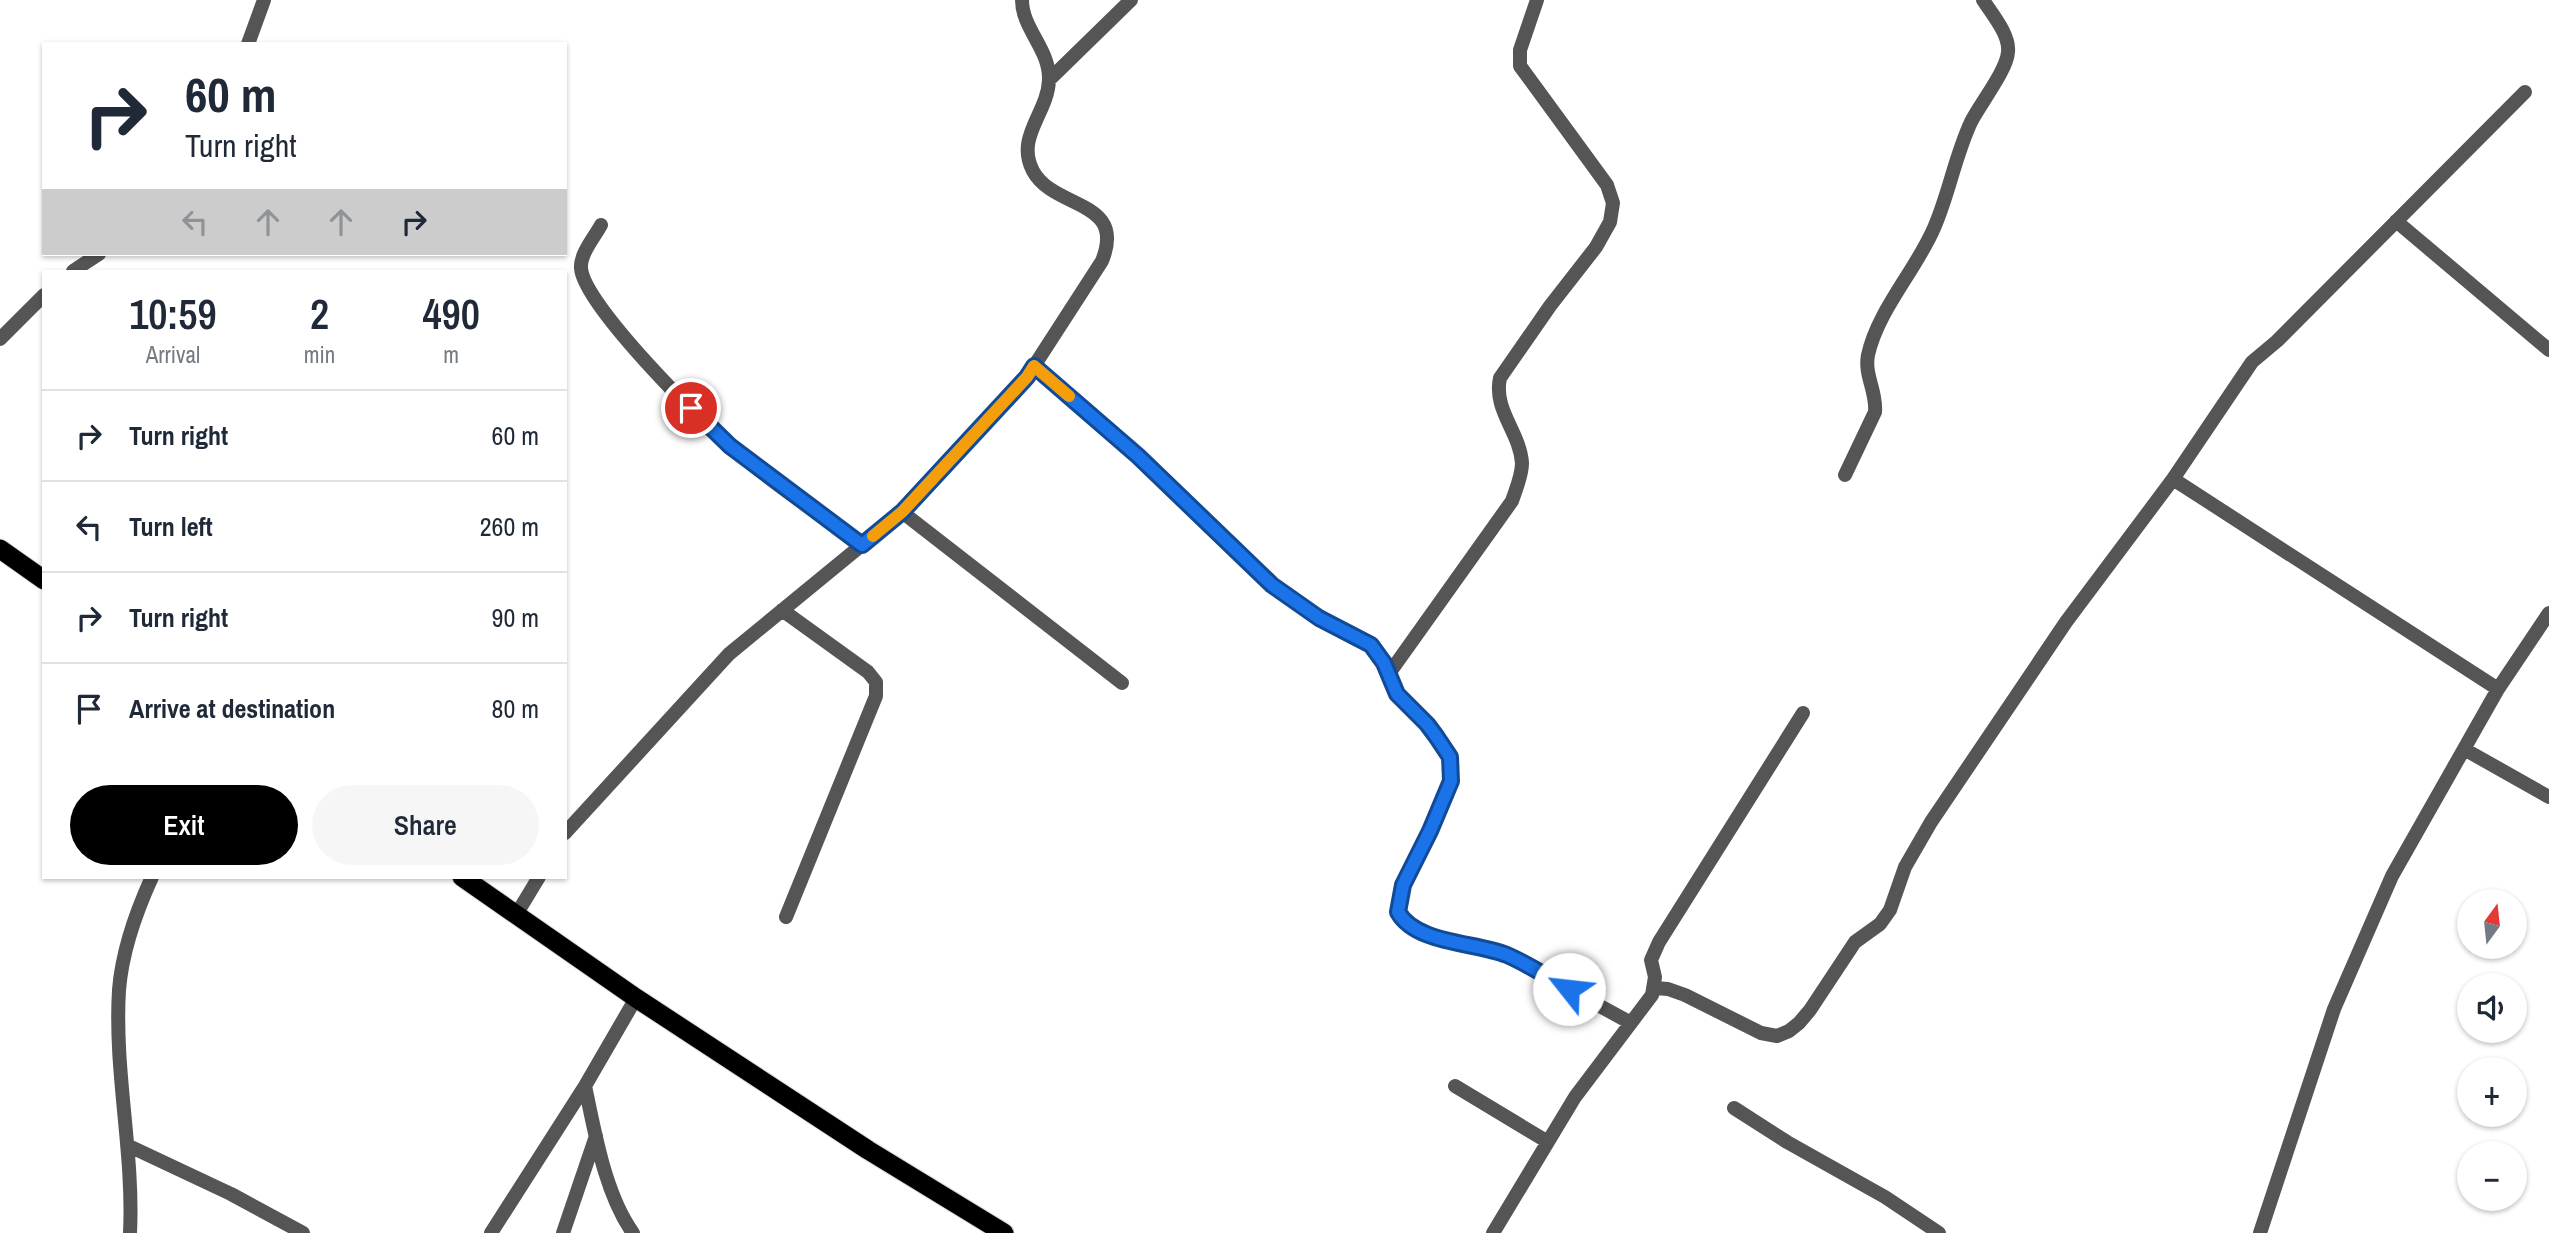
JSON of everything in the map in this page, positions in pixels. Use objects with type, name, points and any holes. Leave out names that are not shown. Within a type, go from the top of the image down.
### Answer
[{"type":"highway","points":[[0,549],[42,579]]},
{"type":"highway","points":[[465,879],[636,998],[869,1150],[1004,1233]]},
{"type":"street","points":[[249,42],[264,0]]},
{"type":"street","points":[[1022,0],[1026,21],[1045,54],[1049,80]]},
{"type":"street","points":[[567,832],[729,653],[902,512],[1027,377],[1102,261],[1108,246],[1105,225],[1098,215],[1054,191],[1038,178],[1031,168],[1028,141],[1049,80],[1131,0]]},
{"type":"street","points":[[1388,675],[1512,501],[1519,484],[1522,464],[1517,442],[1499,402],[1497,391],[1500,378],[1550,306],[1597,247],[1610,222],[1613,203],[1606,185],[1520,66],[1520,50],[1537,0]]},
{"type":"street","points":[[1845,475],[1875,412],[1876,402],[1867,373],[1868,356],[1875,333],[1934,227],[1970,123],[2003,68],[2008,52],[2007,40],[1983,0]]},
{"type":"street","points":[[1655,988],[1685,995],[1761,1033],[1777,1035],[1789,1031],[1799,1023],[1856,942],[1880,923],[1890,910],[1905,867],[1931,822],[2066,622],[2172,479],[2252,362],[2277,341],[2525,92]]},
{"type":"street","points":[[2396,221],[2549,350]]},
{"type":"street","points":[[601,226],[582,259],[581,268],[583,280],[607,318],[730,446],[862,545]]},
{"type":"street","points":[[75,270],[96,256]]},
{"type":"street","points":[[0,339],[42,297]]},
{"type":"street","points":[[1034,366],[1138,456],[1272,585],[1319,618],[1371,645],[1378,653],[1402,700],[1427,724],[1450,757],[1451,781],[1403,885],[1398,912],[1404,922],[1451,942],[1485,948],[1508,956],[1631,1023]]},
{"type":"street","points":[[2172,479],[2498,689]]},
{"type":"street","points":[[902,512],[1122,683]]},
{"type":"street","points":[[782,610],[868,672],[876,682],[876,696],[786,916]]},
{"type":"street","points":[[2260,1233],[2334,1009],[2392,876],[2498,689],[2549,612]]},
{"type":"street","points":[[1493,1233],[1575,1097],[1655,988],[1651,960],[1659,942],[1803,713]]},
{"type":"street","points":[[2464,749],[2549,797]]},
{"type":"street","points":[[130,1233],[129,1146],[119,1039],[119,989],[134,923],[151,879]]},
{"type":"street","points":[[516,915],[538,879]]},
{"type":"street","points":[[491,1233],[585,1086],[636,998]]},
{"type":"street","points":[[585,1086],[613,1194],[633,1233]]},
{"type":"street","points":[[1455,1086],[1548,1142]]},
{"type":"street","points":[[1734,1108],[1799,1149],[1885,1197],[1939,1233]]},
{"type":"street","points":[[563,1233],[596,1136]]},
{"type":"street","points":[[129,1146],[231,1194],[303,1233]]},
{"type":"slow traffic","points":[[873,536],[902,512],[1027,377],[1034,366],[1069,396]]},
{"type":"route","points":[[691,408],[730,446],[862,545],[902,512],[1027,377],[1034,366],[1138,456],[1272,585],[1319,618],[1371,645],[1384,663],[1397,694],[1427,724],[1450,757],[1451,781],[1398,901],[1398,912],[1404,922],[1451,942],[1485,948],[1508,956],[1569,989]]}]
